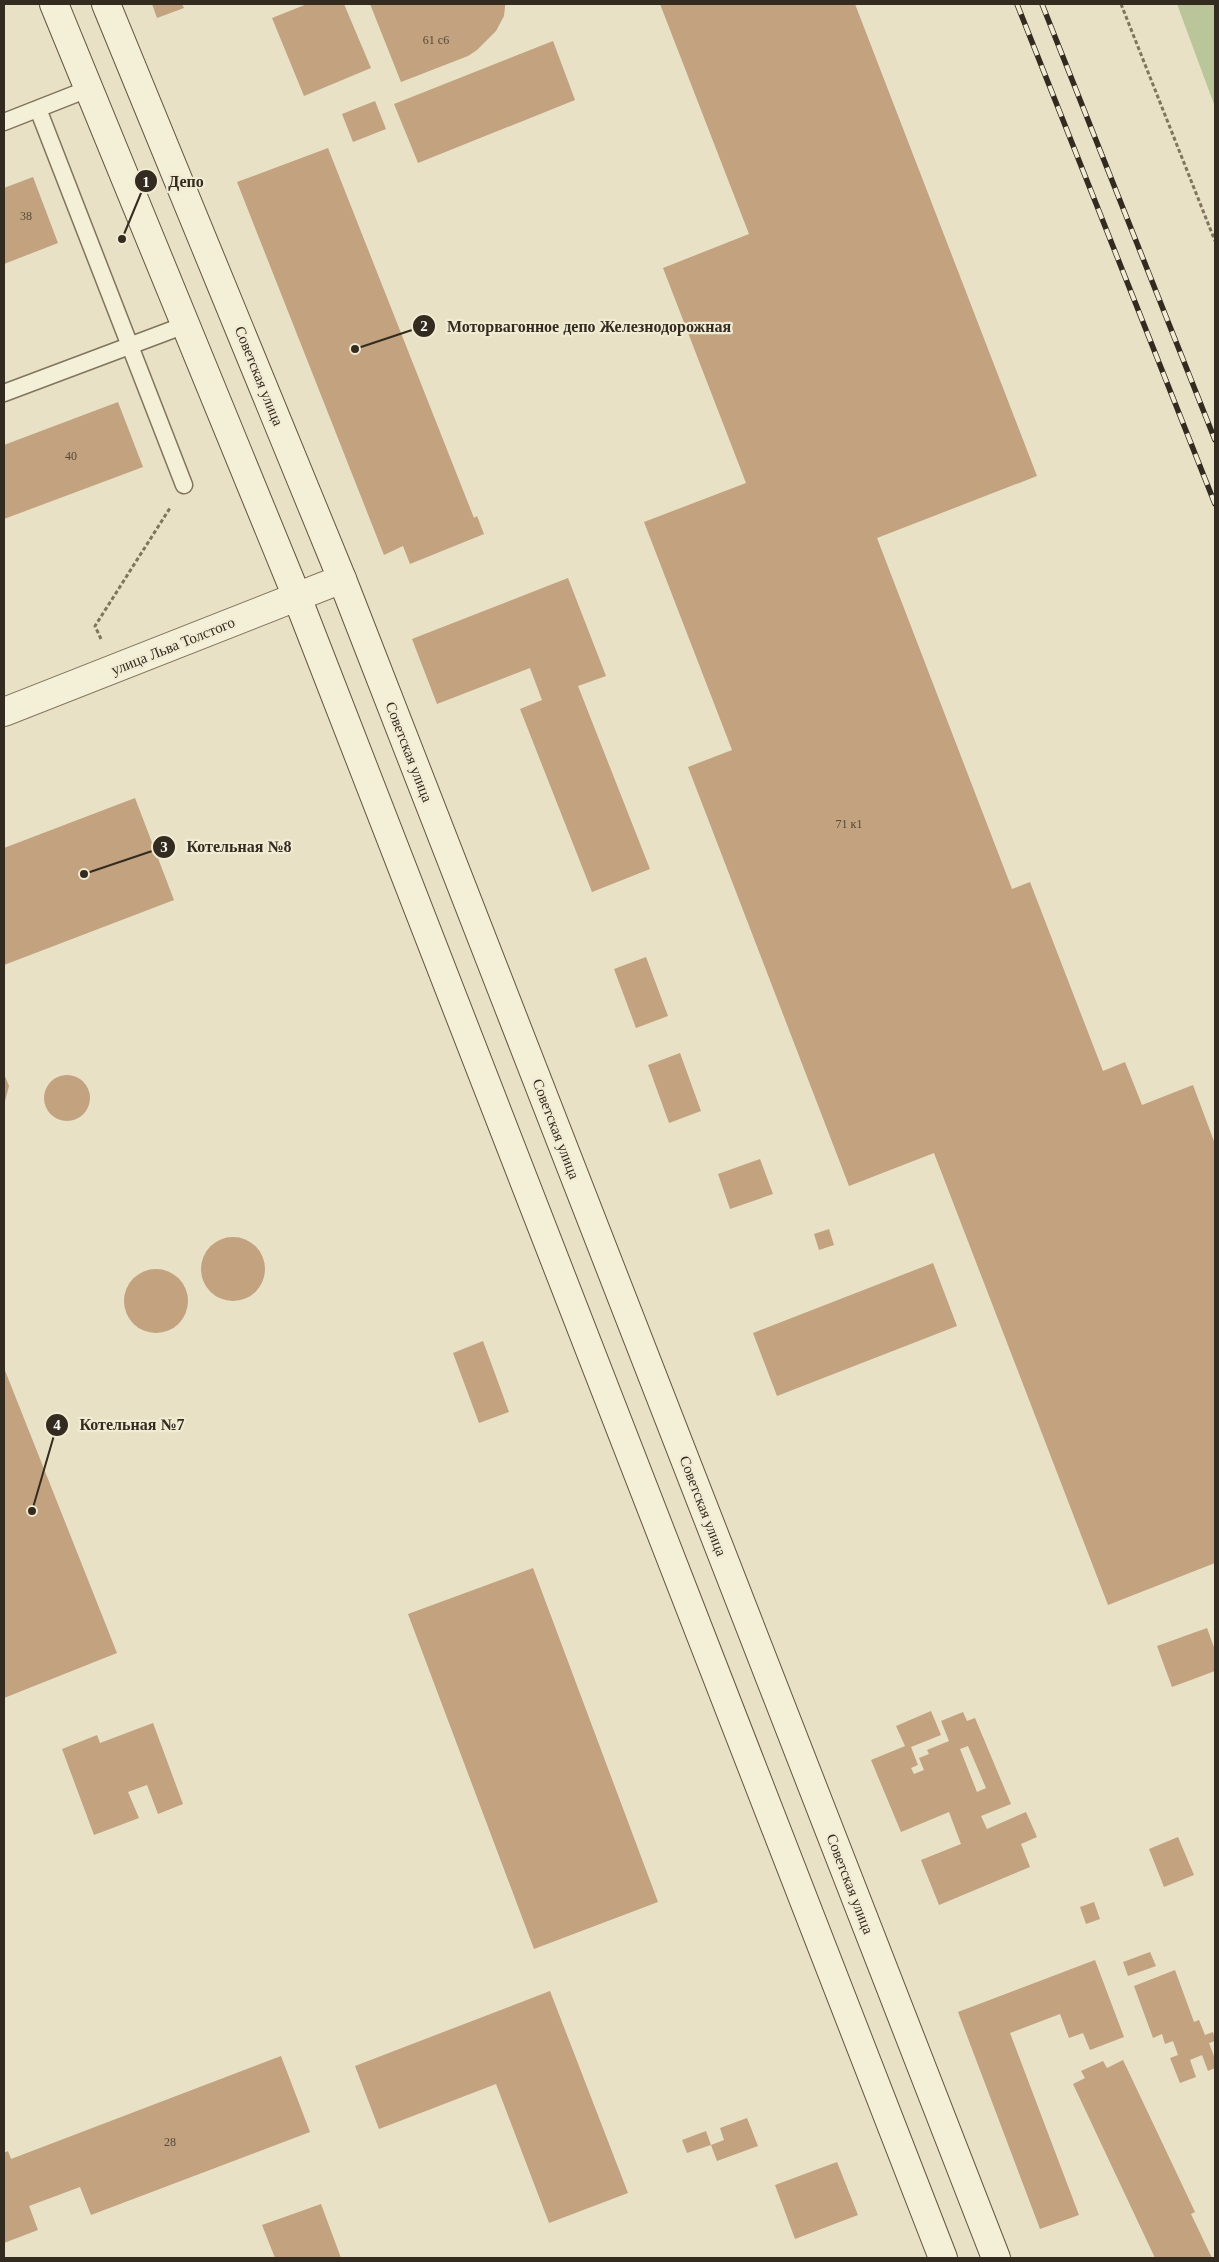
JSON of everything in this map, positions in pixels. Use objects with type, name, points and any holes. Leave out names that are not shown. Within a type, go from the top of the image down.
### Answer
[{"type":"main road","points":[[54,4],[297,597],[943,2258]]},
{"type":"main road","name":"Советская улица","points":[[106,4],[342,579],[996,2258]]},
{"type":"main road","name":"улица Льва Толстого","points":[[4,712],[342,579]]},
{"type":"lane","points":[[4,122],[88,89]]},
{"type":"lane","points":[[38,109],[184,485]]},
{"type":"lane","points":[[4,393],[185,325]]},
{"type":"path","points":[[1121,4],[1215,241]]},
{"type":"path","points":[[112,669],[96,626],[184,485]]},
{"type":"green space","points":[[1177,4],[1215,4],[1215,107]]},
{"type":"building","points":[[152,4],[182,4],[184,8],[157,18]]},
{"type":"building","points":[[307,4],[344,4],[371,68],[304,96],[272,18]]},
{"type":"building","points":[[370,4],[505,4],[505,7],[504,16],[496,31],[477,50],[468,56],[401,82]]},
{"type":"building","points":[[660,4],[855,4],[1037,476],[877,538],[1012,889],[1030,882],[1103,1071],[1125,1062],[1142,1105],[1193,1085],[1215,1144],[1215,1563],[1108,1605],[934,1153],[849,1186],[688,767],[732,750],[644,522],[746,483],[663,268],[749,234]]},
{"type":"building","points":[[553,41],[575,100],[418,163],[394,104]]},
{"type":"building","points":[[375,101],[386,129],[353,142],[342,114]]},
{"type":"building","points":[[328,148],[474,518],[477,516],[484,534],[410,564],[403,546],[384,555],[237,182]]},
{"type":"building","points":[[33,177],[58,243],[4,264],[4,188]]},
{"type":"building","points":[[118,402],[143,467],[4,519],[4,445]]},
{"type":"building","points":[[568,578],[606,676],[578,686],[650,869],[592,892],[520,709],[542,700],[530,668],[437,704],[412,639]]},
{"type":"building","points":[[135,798],[174,900],[4,965],[4,848]]},
{"type":"building","points":[[646,957],[668,1016],[636,1028],[614,969]]},
{"type":"building","points":[[680,1053],[701,1111],[669,1123],[648,1065]]},
{"type":"building","points":[[4,1074],[9,1086],[4,1105]]},
{"type":"building","points":[[62,1075],[72,1075],[86,1085],[90,1098],[86,1111],[80,1117],[72,1121],[62,1121],[48,1111],[44,1103],[44,1093],[54,1079]]},
{"type":"building","points":[[760,1159],[773,1194],[730,1209],[718,1174]]},
{"type":"building","points":[[829,1229],[834,1245],[819,1250],[814,1234]]},
{"type":"building","points":[[233,1237],[245,1239],[256,1246],[263,1257],[265,1269],[263,1281],[256,1292],[245,1299],[233,1301],[221,1299],[210,1292],[203,1281],[201,1269],[203,1257],[210,1246],[221,1239]]},
{"type":"building","points":[[933,1263],[957,1326],[777,1396],[753,1333]]},
{"type":"building","points":[[156,1269],[168,1271],[179,1278],[186,1289],[188,1301],[186,1313],[179,1324],[168,1331],[156,1333],[144,1331],[133,1324],[126,1313],[124,1301],[126,1289],[133,1278],[144,1271]]},
{"type":"building","points":[[483,1341],[509,1412],[479,1423],[453,1353]]},
{"type":"building","points":[[4,1368],[117,1653],[4,1698]]},
{"type":"building","points":[[533,1568],[658,1902],[534,1949],[408,1614]]},
{"type":"building","points":[[1207,1628],[1215,1650],[1215,1671],[1172,1687],[1157,1646]]},
{"type":"building","points":[[931,1711],[941,1735],[911,1747],[918,1765],[911,1768],[914,1774],[924,1770],[919,1758],[929,1754],[927,1750],[949,1741],[941,1721],[963,1712],[967,1721],[975,1718],[1011,1804],[981,1816],[987,1829],[1026,1812],[1037,1837],[1021,1844],[1030,1867],[939,1905],[921,1860],[961,1844],[949,1812],[901,1832],[871,1760],[905,1746],[896,1726]],"holes":[[[968,1746],[986,1788],[977,1792],[960,1749]]]},
{"type":"building","points":[[153,1723],[183,1804],[158,1814],[147,1785],[128,1792],[139,1818],[94,1835],[62,1749],[97,1735],[100,1743]]},
{"type":"building","points":[[1178,1837],[1194,1875],[1164,1887],[1149,1849]]},
{"type":"building","points":[[1094,1902],[1100,1919],[1086,1924],[1080,1907]]},
{"type":"building","points":[[1150,1952],[1156,1966],[1128,1976],[1123,1962]]},
{"type":"building","points":[[1095,1960],[1124,2037],[1090,2050],[1083,2033],[1069,2038],[1060,2014],[1010,2033],[1079,2215],[1040,2229],[958,2012]]},
{"type":"building","points":[[1175,1970],[1194,2022],[1199,2020],[1205,2035],[1213,2032],[1215,2039],[1215,2041],[1209,2043],[1215,2059],[1215,2068],[1208,2071],[1202,2055],[1190,2060],[1196,2077],[1180,2083],[1170,2058],[1178,2055],[1173,2041],[1165,2044],[1162,2034],[1153,2038],[1134,1986]]},
{"type":"building","points":[[550,1991],[628,2193],[549,2223],[496,2084],[379,2129],[355,2066]]},
{"type":"building","points":[[281,2056],[310,2132],[91,2215],[80,2187],[29,2206],[38,2230],[4,2243],[4,2153],[8,2151],[11,2159]]},
{"type":"building","points":[[1123,2060],[1195,2212],[1191,2214],[1212,2258],[1155,2258],[1073,2084],[1085,2078],[1081,2071],[1103,2061],[1107,2068]]},
{"type":"building","points":[[747,2118],[758,2146],[717,2161],[711,2145],[724,2140],[720,2128]]},
{"type":"building","points":[[706,2131],[711,2145],[687,2153],[682,2140]]},
{"type":"building","points":[[837,2162],[858,2215],[795,2239],[775,2185]]},
{"type":"building","points":[[321,2204],[341,2258],[275,2258],[262,2225]]},
{"type":"railway","points":[[1017,4],[1215,504]]},
{"type":"railway","points":[[1042,4],[1215,440]]},
{"type":"place","name":"Депо","points":[[122,239]]},
{"type":"place","name":"Моторвагонное депо Железнодорожная","points":[[355,349]]},
{"type":"place","name":"Котельная №8","points":[[84,874]]},
{"type":"place","name":"Котельная №7","points":[[32,1511]]}]
